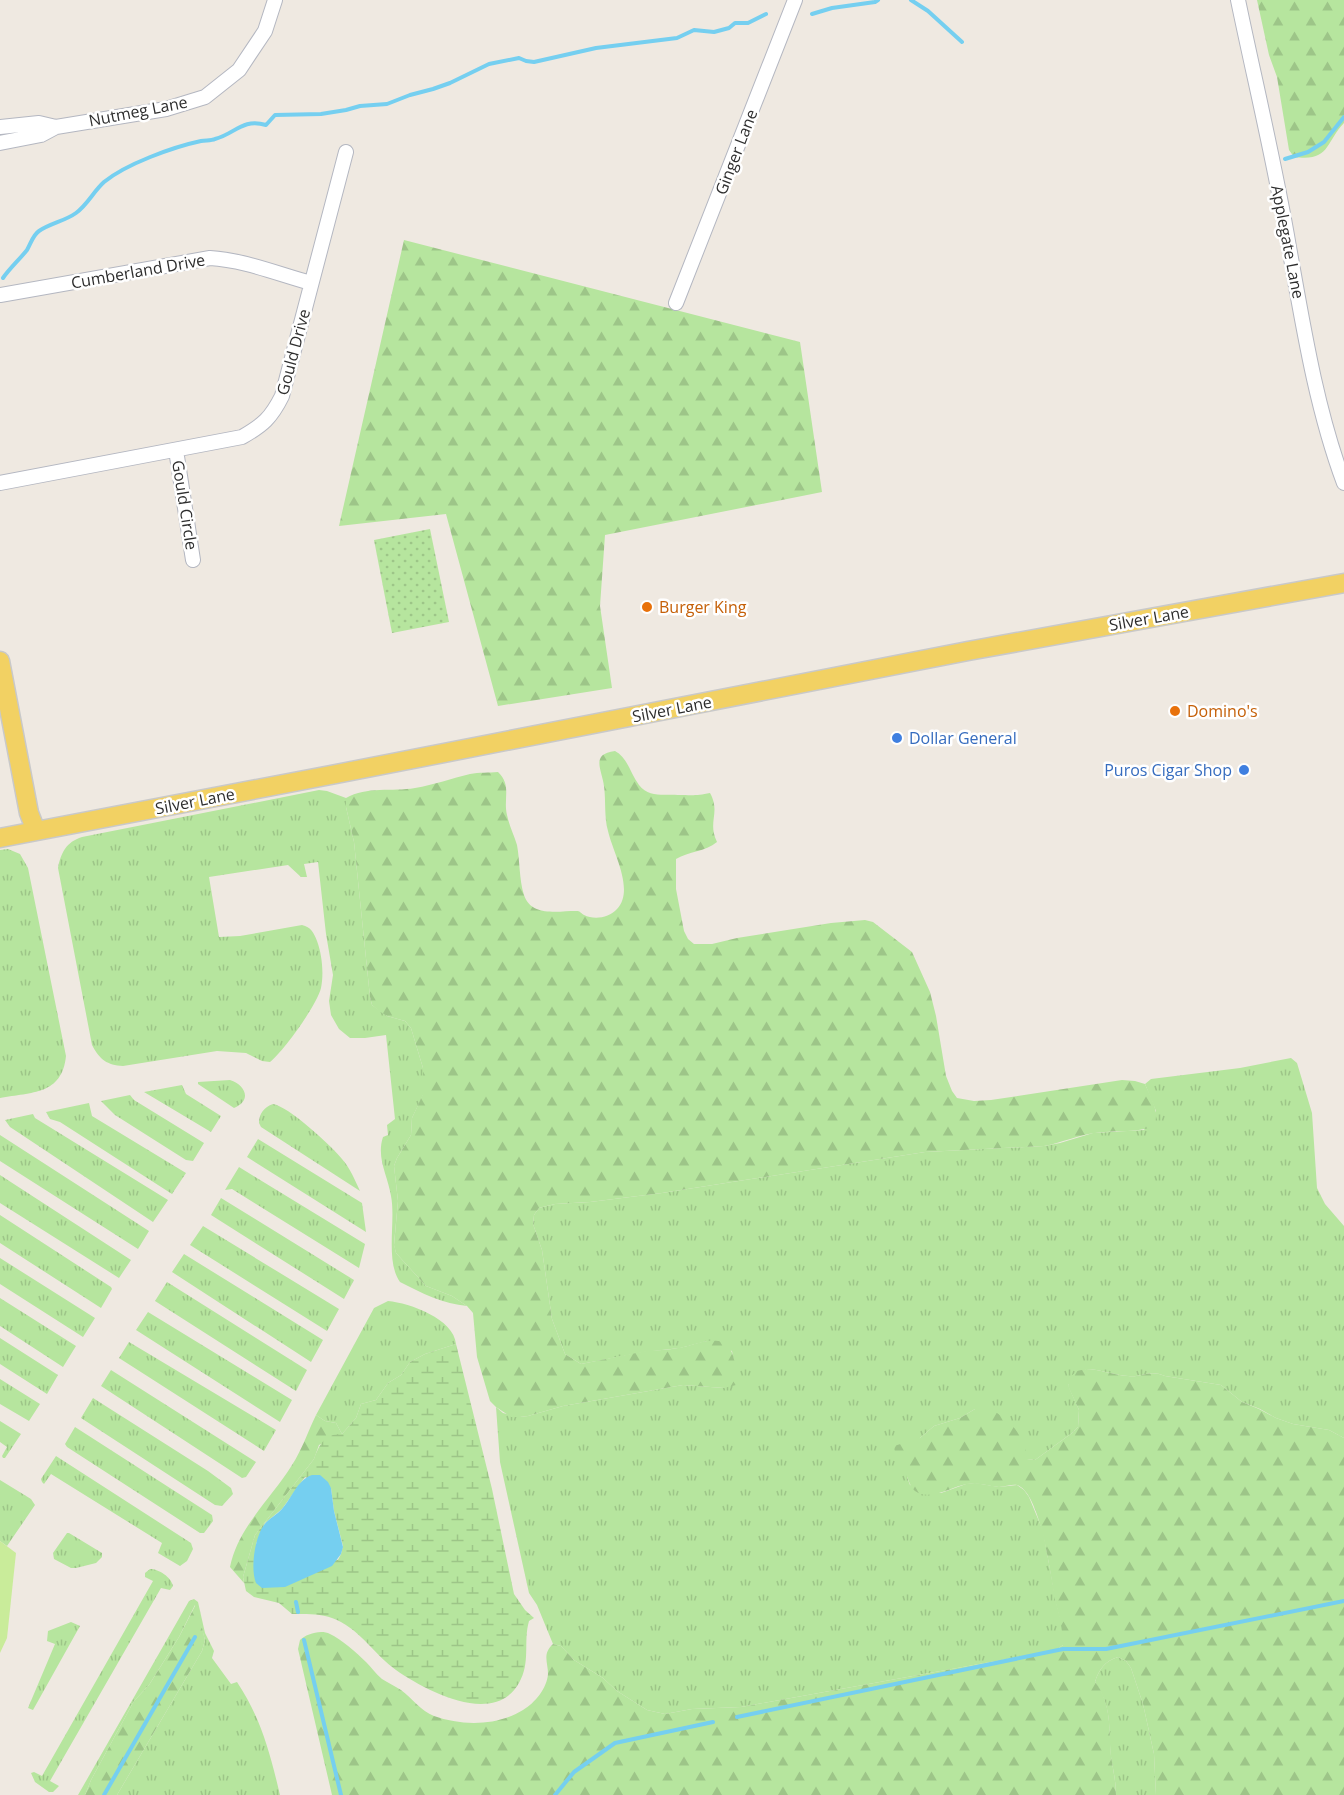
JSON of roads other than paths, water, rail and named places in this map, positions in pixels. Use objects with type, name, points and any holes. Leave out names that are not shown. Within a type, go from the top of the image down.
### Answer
[{"type":"main road","name":"Silver Lane","points":[[0,838],[968,651],[1344,583]]},
{"type":"main road","points":[[0,661],[29,813],[36,831]]},
{"type":"street","name":"Nutmeg Lane","points":[[0,127],[41,135],[56,127],[166,109],[205,97],[239,70],[265,31],[275,0]]},
{"type":"street","name":"Ginger Lane","points":[[676,303],[795,0]]},
{"type":"street","name":"Applegate Lane","points":[[1238,0],[1313,374],[1344,483]]},
{"type":"street","name":"Nutmeg Lane","points":[[0,143],[28,131]]},
{"type":"street","name":"Gould Drive","points":[[0,483],[242,437],[262,425],[276,409],[282,396],[346,152]]},
{"type":"street","name":"Cumberland Drive","points":[[0,296],[210,258],[311,283]]},
{"type":"street","name":"Gould Circle","points":[[176,450],[193,560]]},
{"type":"water","points":[[312,1475],[320,1475],[331,1488],[343,1547],[341,1554],[332,1566],[285,1587],[262,1588],[256,1583],[253,1569],[254,1553],[261,1530],[282,1509],[302,1481]]},
{"type":"waterway","points":[[812,14],[878,0]]},
{"type":"waterway","points":[[911,0],[928,11],[962,42]]},
{"type":"waterway","points":[[3,278],[27,250],[39,231],[76,213],[113,175],[164,152],[201,141],[213,140],[245,125],[258,123],[266,125],[275,115],[321,114],[360,106],[387,104],[450,83],[489,64],[519,58],[534,62],[596,48],[677,38],[694,30],[714,32],[729,28],[735,23],[748,23],[766,14]]},
{"type":"waterway","points":[[1285,159],[1308,152],[1324,142],[1344,117]]},
{"type":"waterway","points":[[737,1717],[1063,1649],[1106,1649],[1344,1601]]},
{"type":"waterway","points":[[296,1602],[298,1612]]},
{"type":"waterway","points":[[104,1795],[195,1637]]},
{"type":"waterway","points":[[304,1640],[341,1795]]},
{"type":"waterway","points":[[555,1795],[574,1772],[615,1743],[713,1722]]},
{"type":"place","name":"Burger King","points":[[647,607]]},
{"type":"place","name":"Domino's","points":[[1175,711]]},
{"type":"place","name":"Dollar General","points":[[897,738]]},
{"type":"place","name":"Puros Cigar Shop","points":[[1244,770]]}]
